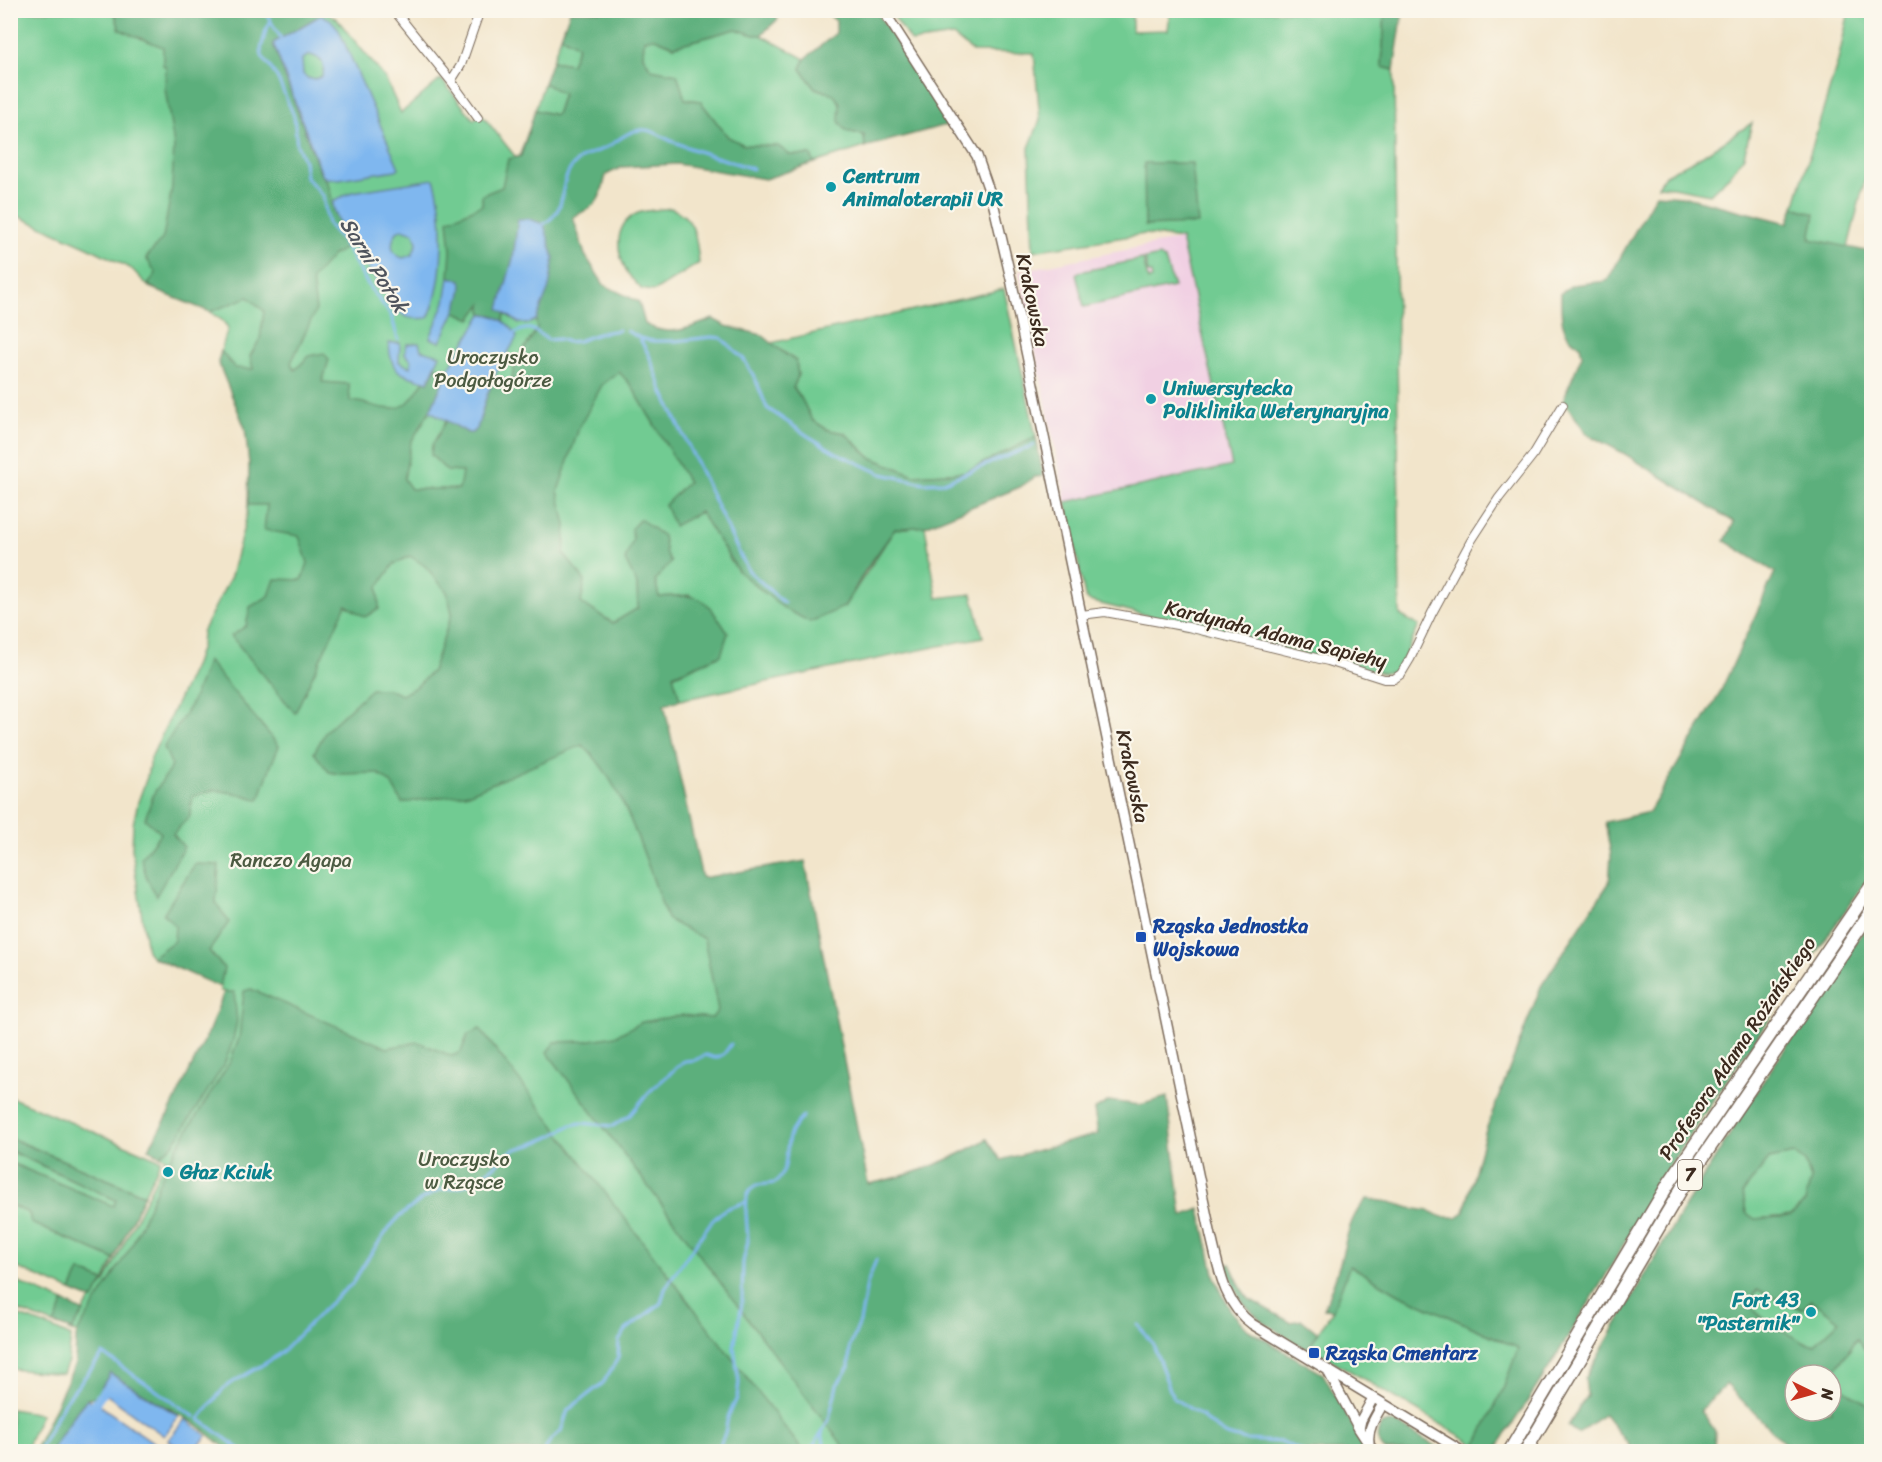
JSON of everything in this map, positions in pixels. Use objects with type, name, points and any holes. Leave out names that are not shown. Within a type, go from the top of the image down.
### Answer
[{"type":"main road","name":"Profesora Adama Rożańskiego","points":[[1509,1452],[1669,1183],[1872,885]]},
{"type":"main road","name":"Profesora Adama Rożańskiego","points":[[1525,1452],[1682,1188],[1872,910]]},
{"type":"street","points":[[394,10],[478,118]]},
{"type":"street","points":[[451,81],[461,65],[480,10]]},
{"type":"street","name":"Krakowska","points":[[883,10],[976,156],[993,201],[1222,1280],[1230,1299],[1242,1316],[1463,1452]]},
{"type":"street","name":"Kardynała Adama Sapiehy","points":[[1081,615],[1105,612],[1198,628],[1328,661],[1384,679],[1394,679],[1401,674],[1410,659],[1471,541],[1499,498],[1533,455],[1563,405]]},
{"type":"street","points":[[1328,1371],[1359,1429],[1372,1448]]},
{"type":"street","points":[[1359,1429],[1361,1420],[1373,1398]]},
{"type":"street","points":[[1372,1448],[1368,1435],[1383,1404]]},
{"type":"shaded area","points":[[1181,239],[1232,467],[1066,502],[1019,271]]},
{"type":"green space","name":"Uroczysko w Rząsce","points":[[11,11],[114,11],[120,30],[119,11],[325,11],[337,19],[385,78],[401,113],[441,79],[474,120],[479,111],[518,160],[528,132],[575,166],[570,222],[621,368],[644,371],[729,558],[739,572],[844,607],[895,529],[925,526],[937,598],[972,594],[983,637],[680,700],[673,676],[721,655],[690,595],[659,597],[655,580],[662,572],[637,584],[638,608],[795,1382],[1245,1328],[1282,1349],[1280,1353],[1363,1451],[249,1451],[78,1332],[68,1331],[106,1280],[166,1158],[154,1153],[226,992],[220,991],[221,985],[152,957],[147,951],[132,849],[133,824],[150,760],[195,664],[201,646],[202,632],[231,576],[247,515],[250,475],[242,408],[229,361],[221,351],[228,328],[223,321],[210,312],[212,311],[149,287],[132,269],[11,213]]},
{"type":"green space","points":[[114,11],[319,11],[321,15],[273,43],[321,175],[331,193],[334,211],[353,244],[333,255],[312,279],[316,310],[291,363],[295,370],[309,356],[324,353],[329,360],[322,382],[349,384],[350,401],[392,409],[409,402],[424,381],[428,382],[436,367],[449,368],[430,411],[411,442],[404,479],[411,489],[459,489],[462,472],[447,471],[431,455],[432,445],[447,420],[468,433],[481,417],[494,377],[511,382],[515,363],[537,329],[536,320],[524,323],[505,314],[503,322],[493,315],[482,314],[482,304],[471,319],[454,311],[461,292],[460,280],[449,277],[451,251],[448,220],[482,205],[482,195],[502,187],[508,159],[521,156],[535,110],[556,115],[563,94],[544,83],[552,61],[571,64],[578,46],[561,36],[570,11],[774,11],[778,19],[761,35],[736,29],[674,46],[655,38],[644,39],[643,56],[651,69],[677,74],[685,99],[700,101],[728,137],[744,145],[778,146],[790,155],[811,155],[814,163],[765,179],[677,164],[622,167],[606,175],[597,202],[573,217],[585,255],[604,285],[639,302],[645,324],[671,331],[696,326],[713,319],[726,326],[762,335],[796,361],[798,376],[793,388],[812,420],[828,430],[845,433],[870,457],[914,475],[965,472],[1036,437],[1043,476],[1035,477],[1020,487],[925,526],[895,529],[865,571],[844,607],[810,622],[785,609],[739,572],[700,512],[674,526],[665,505],[688,482],[631,385],[619,372],[602,385],[579,428],[558,491],[566,525],[564,554],[585,581],[581,603],[613,623],[638,608],[637,584],[625,560],[633,539],[631,529],[640,519],[663,536],[666,554],[671,562],[655,580],[659,597],[686,596],[701,600],[713,611],[728,633],[721,655],[673,675],[680,700],[664,704],[702,878],[805,861],[868,1184],[929,1167],[958,1155],[987,1139],[1001,1160],[1098,1134],[1094,1110],[1109,1101],[1140,1105],[1167,1097],[1182,1216],[1200,1209],[1215,1278],[1230,1310],[1248,1330],[1323,1374],[1367,1451],[847,1451],[547,1052],[555,1042],[585,1041],[615,1036],[642,1022],[682,1015],[712,1018],[718,1010],[704,939],[667,919],[633,826],[610,780],[597,761],[582,745],[470,793],[402,803],[391,783],[377,773],[329,772],[314,753],[326,731],[371,689],[387,689],[402,695],[417,686],[432,671],[452,613],[447,592],[425,566],[410,556],[394,564],[378,587],[379,609],[365,617],[346,605],[295,713],[231,636],[246,626],[250,607],[269,596],[275,579],[302,580],[308,563],[299,536],[264,530],[267,505],[248,505],[249,464],[245,428],[218,362],[221,351],[235,368],[253,369],[250,356],[260,339],[264,311],[248,297],[210,312],[148,285],[156,273],[146,258],[163,238],[172,187],[174,146],[165,88],[166,67],[163,65],[163,47],[120,30]]},
{"type":"green space","points":[[824,11],[876,11],[950,124],[865,147],[864,135],[846,131],[839,121],[840,103],[833,94],[815,88],[801,69],[805,59],[836,33],[836,21]]},
{"type":"green space","points":[[890,11],[1132,11],[1132,31],[1168,30],[1170,11],[1385,11],[1382,67],[1394,70],[1400,615],[1419,626],[1397,672],[1382,673],[1089,601],[1085,597],[1066,502],[1232,466],[1181,239],[1145,234],[1033,251],[1029,148],[1040,120],[1034,53],[973,52],[953,36],[911,42]]},
{"type":"green space","points":[[1385,11],[1403,11],[1394,70],[1382,67]]},
{"type":"green space","points":[[1849,11],[1871,11],[1871,155],[1848,247],[1810,239],[1814,214],[1794,207],[1838,61]]},
{"type":"green space","points":[[736,29],[761,35],[805,59],[801,69],[815,88],[833,94],[840,103],[846,131],[864,135],[865,147],[814,163],[811,155],[790,155],[778,146],[744,145],[728,137],[700,101],[685,99],[651,69],[643,56],[644,39],[655,38],[674,46]]},
{"type":"green space","points":[[561,36],[578,45],[571,64],[552,61]]},
{"type":"green space","points":[[544,83],[563,93],[556,115],[535,110]]},
{"type":"green space","points":[[1752,123],[1744,156],[1730,175],[1710,194],[1658,186],[1665,175],[1700,157]]},
{"type":"green space","points":[[1144,163],[1192,163],[1198,224],[1145,226]]},
{"type":"green space","points":[[1656,194],[1682,196],[1788,223],[1794,207],[1815,214],[1810,239],[1871,252],[1871,874],[1667,1169],[1603,1280],[1497,1448],[1476,1445],[1504,1387],[1518,1348],[1399,1294],[1350,1265],[1333,1310],[1324,1309],[1338,1272],[1350,1227],[1361,1205],[1367,1199],[1429,1211],[1442,1217],[1457,1217],[1464,1212],[1486,1130],[1541,986],[1609,883],[1611,855],[1605,822],[1649,812],[1719,695],[1775,572],[1725,541],[1734,522],[1625,454],[1587,434],[1563,400],[1582,355],[1580,345],[1568,336],[1565,330],[1561,315],[1561,293],[1572,285],[1607,281]]},
{"type":"green space","points":[[671,208],[680,212],[694,230],[699,263],[655,291],[641,289],[629,274],[620,256],[620,236],[623,227],[638,213]]},
{"type":"green space","points":[[1160,256],[1165,260],[1174,287],[1084,307],[1076,274],[1143,259],[1148,280],[1152,279],[1145,259]]},
{"type":"green space","points":[[1004,289],[1036,437],[965,472],[914,475],[870,457],[845,433],[828,430],[812,420],[793,388],[798,376],[796,361],[771,343]]},
{"type":"green space","points":[[208,661],[279,746],[259,800],[215,790],[192,796],[190,816],[173,834],[184,847],[156,896],[147,879],[141,858],[161,833],[145,819],[154,793],[172,766],[164,747],[191,704]]},
{"type":"green space","points":[[195,864],[219,865],[216,903],[229,922],[209,951],[224,968],[220,987],[152,957],[174,941],[175,925],[163,914]]},
{"type":"green space","points":[[1871,919],[1871,1357],[1857,1339],[1840,1363],[1783,1363],[1783,1423],[1843,1423],[1843,1388],[1871,1409],[1871,1451],[1792,1451],[1726,1384],[1701,1410],[1715,1431],[1714,1449],[1719,1451],[1634,1451],[1604,1414],[1578,1434],[1568,1426],[1587,1395],[1585,1379],[1682,1211],[1758,1089]],"holes":[[[1794,1154],[1805,1162],[1811,1179],[1805,1202],[1790,1216],[1755,1219],[1746,1213],[1743,1192],[1769,1159]],[[1757,1290],[1802,1309],[1812,1300],[1839,1321],[1815,1344],[1807,1344],[1767,1323],[1748,1304]]]},
{"type":"green space","points":[[251,989],[387,1048],[418,1042],[452,1056],[461,1052],[468,1034],[480,1029],[803,1451],[229,1451],[196,1424],[110,1374],[96,1396],[87,1399],[77,1411],[51,1451],[34,1452],[75,1364],[76,1336],[81,1326],[131,1247],[169,1160],[230,1062],[239,1038],[244,991]]},
{"type":"green space","points":[[224,992],[234,992],[237,1021],[233,1041],[224,1065],[174,1144],[160,1155],[148,1149],[166,1119],[208,1033]]},
{"type":"green space","points":[[10,1097],[161,1160],[144,1195],[11,1138]]},
{"type":"green space","points":[[10,1138],[144,1195],[114,1259],[31,1223],[29,1213],[11,1205],[11,1163],[113,1206],[116,1200],[11,1151]]},
{"type":"green space","points":[[10,1151],[116,1200],[114,1207],[11,1163]]},
{"type":"green space","points":[[1794,1154],[1805,1162],[1811,1179],[1805,1202],[1790,1216],[1755,1219],[1746,1213],[1743,1192],[1769,1159]]},
{"type":"green space","points":[[10,1205],[29,1213],[31,1223],[114,1259],[104,1281],[80,1271],[71,1291],[11,1265]]},
{"type":"green space","points":[[1230,1264],[1242,1290],[1249,1299],[1290,1322],[1302,1320],[1318,1333],[1309,1347],[1304,1348],[1276,1330],[1245,1305],[1225,1265]]},
{"type":"green space","points":[[1349,1265],[1399,1294],[1519,1348],[1504,1387],[1476,1445],[1309,1347],[1333,1310]]},
{"type":"green space","points":[[80,1271],[104,1281],[93,1300],[71,1291]]},
{"type":"green space","points":[[10,1279],[64,1302],[54,1324],[11,1308]]},
{"type":"green space","points":[[1757,1290],[1802,1309],[1812,1300],[1839,1321],[1815,1344],[1798,1340],[1770,1323],[1748,1304]]},
{"type":"green space","points":[[64,1302],[84,1312],[72,1330],[54,1324]]},
{"type":"green space","points":[[11,1313],[71,1337],[68,1361],[63,1374],[11,1369]]},
{"type":"green space","points":[[1857,1339],[1871,1357],[1871,1409],[1843,1388],[1843,1363],[1840,1363]]},
{"type":"green space","points":[[11,1409],[41,1414],[25,1451],[11,1450]]},
{"type":"green space","points":[[1390,1422],[1444,1451],[1386,1451],[1380,1445],[1377,1435],[1382,1424]]},
{"type":"water","points":[[321,15],[330,19],[338,28],[399,168],[339,179],[326,178],[322,175],[273,43]],"holes":[[[310,55],[322,62],[324,68],[322,76],[312,79],[303,74],[302,59]]]},
{"type":"water","points":[[434,179],[441,211],[442,249],[438,287],[428,318],[417,319],[402,315],[349,241],[340,225],[333,201],[352,192]],"holes":[[[402,229],[414,233],[417,243],[412,255],[403,258],[396,254],[392,247],[397,232]]]},
{"type":"water","points":[[518,219],[529,219],[544,224],[554,258],[549,288],[536,320],[528,324],[519,323],[499,309],[513,258]]},
{"type":"water","points":[[449,277],[461,280],[461,294],[440,342],[430,338],[445,302]]},
{"type":"water","points":[[482,314],[492,315],[502,321],[517,337],[494,377],[477,429],[468,433],[430,411],[449,368]]},
{"type":"water","points":[[389,343],[400,343],[399,362],[410,367],[411,360],[405,354],[407,344],[419,343],[421,350],[440,355],[428,382],[399,372],[392,361]]},
{"type":"water","points":[[110,1373],[179,1416],[164,1436],[100,1390]]},
{"type":"water","points":[[87,1399],[96,1403],[166,1451],[51,1451]]},
{"type":"water","points":[[185,1419],[207,1436],[194,1451],[184,1451],[168,1440]]},
{"type":"waterway","name":"Sarni Potok","points":[[263,10],[271,21],[261,49],[262,56],[277,77],[294,116],[297,145],[304,161],[306,177],[323,196],[328,224],[343,242],[368,285],[391,315],[398,339]]},
{"type":"waterway","points":[[271,22],[281,38]]},
{"type":"waterway","points":[[544,224],[557,211],[567,175],[574,164],[635,131],[649,130],[684,146],[753,169]]},
{"type":"waterway","points":[[515,333],[529,329],[548,340],[559,339],[568,342],[619,330]]},
{"type":"waterway","points":[[627,331],[652,341],[721,338],[743,358],[755,378],[767,408],[835,452],[882,474],[924,483],[944,482],[1034,445]]},
{"type":"waterway","points":[[640,339],[742,559],[749,571],[784,603]]},
{"type":"waterway","points":[[244,1452],[199,1419],[225,1387],[274,1358],[352,1284],[370,1255],[399,1217],[439,1190],[472,1182],[496,1165],[505,1155],[552,1136],[571,1125],[581,1123],[613,1126],[630,1115],[649,1092],[684,1061],[695,1060],[706,1055],[715,1058],[724,1054],[731,1044]]},
{"type":"waterway","points":[[717,1452],[725,1433],[728,1417],[737,1398],[739,1382],[734,1347],[742,1303],[743,1262],[748,1241],[747,1196],[750,1190],[757,1185],[775,1183],[783,1173],[790,1134],[803,1116]]},
{"type":"waterway","points":[[544,1452],[550,1441],[561,1431],[568,1410],[603,1383],[618,1358],[619,1341],[626,1330],[661,1303],[665,1289],[711,1222],[725,1209],[746,1202]]},
{"type":"waterway","points":[[825,1452],[822,1432],[829,1419],[837,1385],[849,1367],[850,1346],[860,1322],[867,1284],[876,1260]]},
{"type":"waterway","points":[[1138,1325],[1153,1344],[1173,1398],[1227,1435],[1245,1440],[1283,1442],[1303,1452]]},
{"type":"waterway","points":[[38,1452],[64,1403],[103,1354],[195,1417]]},
{"type":"waterway","points":[[95,1403],[103,1392]]},
{"type":"waterway","points":[[810,1452],[821,1433]]},
{"type":"place","name":"Centrum Animaloterapii UR","points":[[831,187]]},
{"type":"place","name":"Uniwersytecka Poliklinika Weterynaryjna","points":[[1151,399]]},
{"type":"place","name":"Rząska Jednostka Wojskowa","points":[[1141,937]]},
{"type":"place","name":"Głaz Kciuk","points":[[168,1172]]},
{"type":"place","name":"Fort 43 \"Pasternik\"","points":[[1811,1312]]},
{"type":"place","name":"Rząska Cmentarz","points":[[1314,1353]]},
{"type":"park label","name":"Uroczysko Podgołogórze","points":[[493,368]]},
{"type":"park label","name":"Ranczo Agapa","points":[[291,860]]}]
